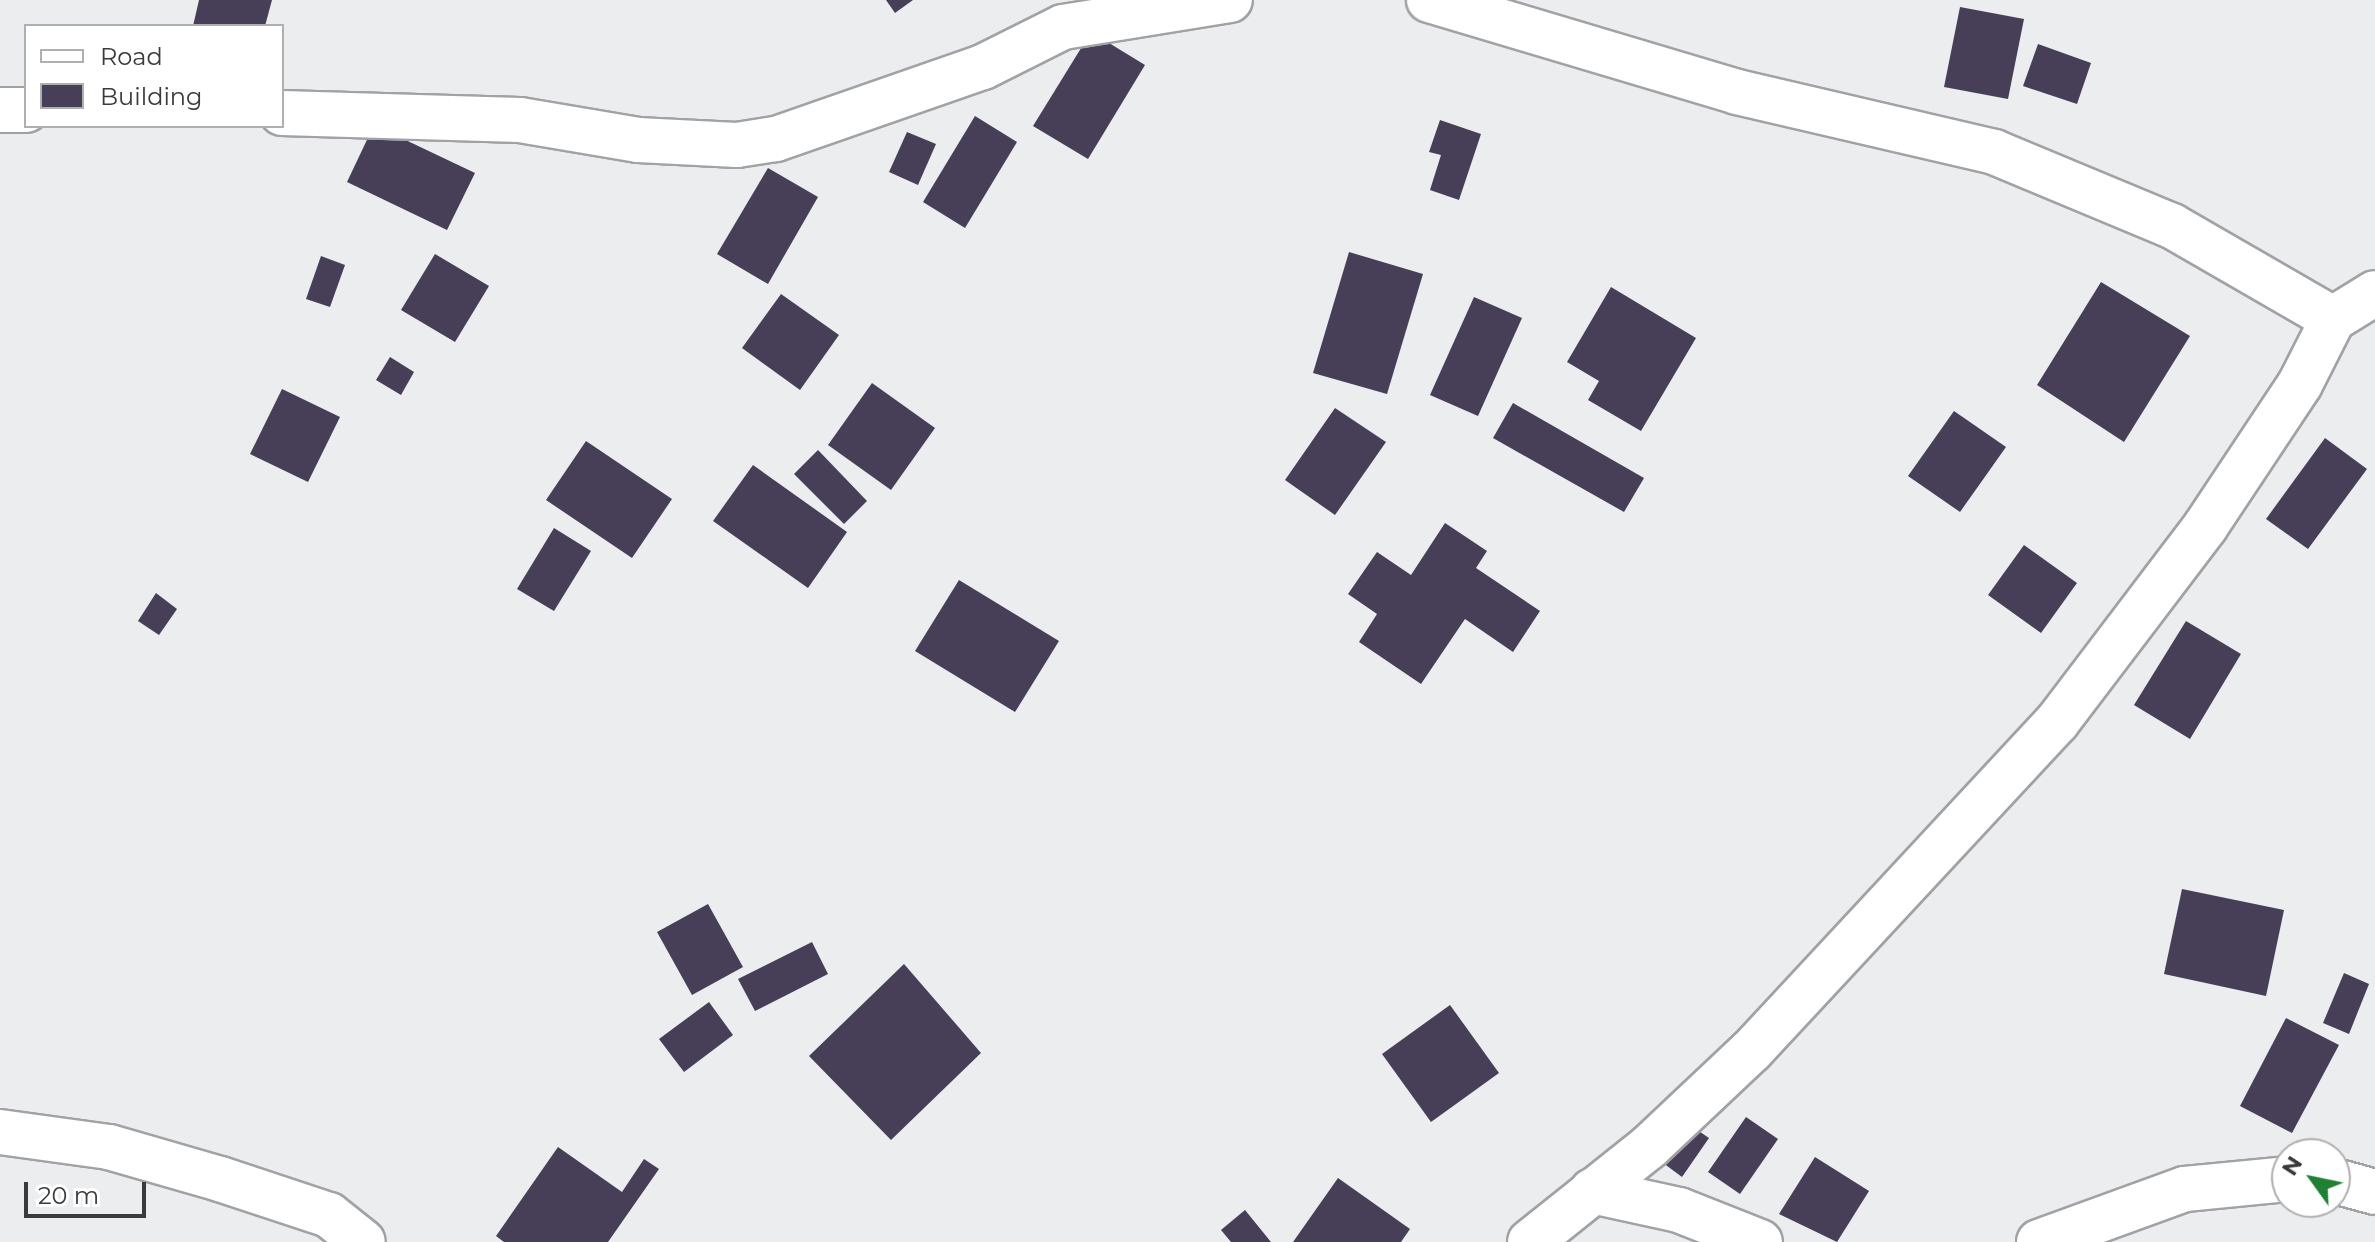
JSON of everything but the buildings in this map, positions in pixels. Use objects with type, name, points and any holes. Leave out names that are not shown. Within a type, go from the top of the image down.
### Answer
[{"type":"street","points":[[284,113],[520,120],[638,140],[737,145],[776,139],[983,67],[1063,27],[1230,0]]},
{"type":"street","points":[[1429,0],[1737,92],[1994,152],[2172,226],[2333,319]]},
{"type":"street","points":[[0,110],[24,110]]},
{"type":"street","points":[[1530,1242],[1752,1050],[2057,722],[2205,527],[2333,319],[2375,293]]},
{"type":"street","points":[[0,1132],[109,1147],[220,1179],[329,1215],[363,1242]]},
{"type":"street","points":[[2039,1242],[2185,1189],[2271,1181]]},
{"type":"street","points":[[2351,1185],[2375,1192]]},
{"type":"street","points":[[1592,1191],[1668,1207],[1760,1242]]}]
